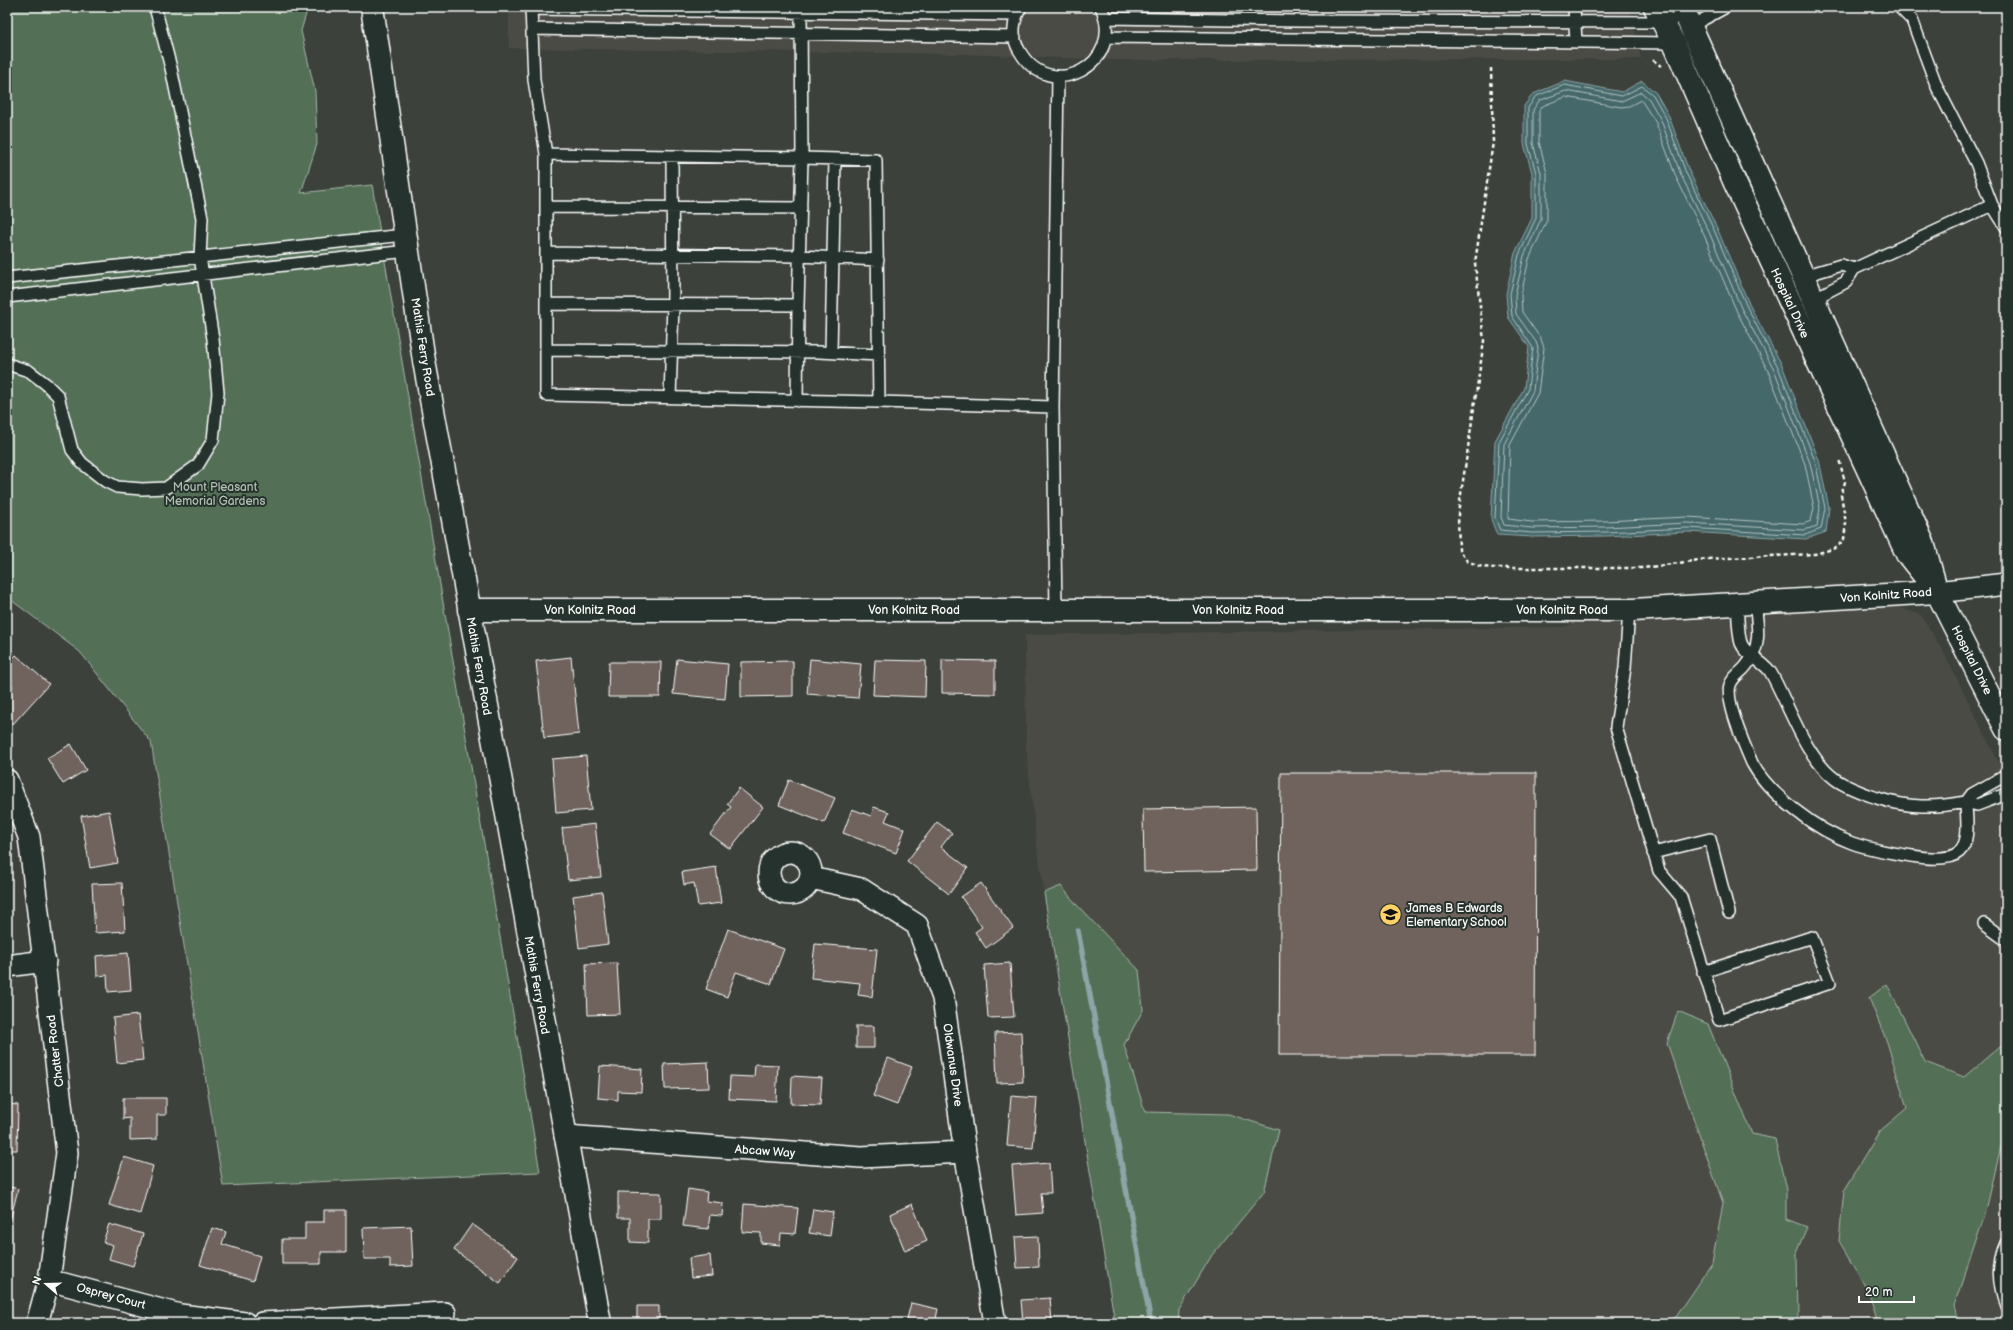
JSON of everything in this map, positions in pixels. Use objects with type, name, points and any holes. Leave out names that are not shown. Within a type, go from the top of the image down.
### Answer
[{"type":"street","name":"Mathis Ferry Road","points":[[372,7],[424,361],[600,1323]]},
{"type":"street","name":"Hospital Drive","points":[[1659,15],[1674,43],[1735,183],[1907,554],[1937,592]]},
{"type":"street","name":"Hospital Drive","points":[[1689,21],[1923,543],[1937,592],[2006,729]]},
{"type":"street","name":"Von Kolnitz Road","points":[[469,610],[1629,610],[1937,592],[2006,584]]},
{"type":"street","name":"Chatter Road","points":[[7,780],[28,837],[67,1153],[49,1280],[37,1323]]},
{"type":"street","name":"Oldwanus Drive","points":[[811,878],[861,889],[917,925],[943,998],[965,1152],[995,1323]]},
{"type":"street","points":[[7,966],[44,961]]},
{"type":"street","name":"Abcaw Way","points":[[565,1136],[861,1157],[965,1152]]},
{"type":"street","name":"Osprey Court","points":[[49,1280],[180,1315],[245,1323]]},
{"type":"street","points":[[262,1323],[445,1313]]},
{"type":"lane","points":[[7,364],[29,371],[46,384],[58,396],[72,450],[82,463],[105,481],[117,487],[166,488],[198,465],[213,440],[218,392],[213,339],[200,257],[202,218],[171,68],[155,7]]},
{"type":"lane","points":[[1053,407],[546,395],[546,154],[534,80],[531,8],[801,12],[1018,11],[1013,31],[1016,46],[1024,60],[1036,70],[1058,76],[1068,76],[1086,69],[1098,58],[1105,43],[1106,37],[1106,18],[1101,7]]},
{"type":"lane","points":[[1574,7],[1576,42]]},
{"type":"lane","points":[[1106,18],[1298,21],[1575,22],[1659,15],[1689,21],[1726,7]]},
{"type":"lane","points":[[1899,7],[1912,20],[1937,87],[1976,163],[1992,205],[2006,227]]},
{"type":"lane","points":[[797,401],[802,158],[801,12]]},
{"type":"lane","points":[[1106,37],[1674,43],[1689,21]]},
{"type":"lane","points":[[532,29],[1015,37]]},
{"type":"lane","points":[[1056,610],[1053,407],[1058,76]]},
{"type":"lane","points":[[546,154],[876,160],[879,402]]},
{"type":"lane","points":[[670,398],[673,304],[672,157]]},
{"type":"lane","points":[[831,352],[835,159]]},
{"type":"lane","points":[[1817,307],[1823,294],[1846,282],[1854,269],[1992,205]]},
{"type":"lane","points":[[546,207],[801,208]]},
{"type":"lane","points":[[7,278],[200,257],[406,243]]},
{"type":"lane","points":[[7,297],[203,275],[406,243]]},
{"type":"lane","points":[[546,253],[800,256],[878,260]]},
{"type":"lane","points":[[1804,276],[1841,264],[1854,269]]},
{"type":"lane","points":[[546,304],[798,305]]},
{"type":"lane","points":[[546,350],[798,351],[878,355]]},
{"type":"lane","points":[[1746,603],[1741,644],[1770,671],[1802,736],[1819,762],[1835,779],[1853,789],[1906,806],[1928,808],[1966,802],[1976,805],[2006,794]]},
{"type":"lane","points":[[1746,603],[1759,635],[1753,655],[1746,666],[1735,676],[1730,685],[1730,695],[1735,719],[1753,764],[1772,791],[1816,825],[1851,843],[1880,851],[1919,857],[1940,858],[1958,853],[1964,844],[1966,802],[1972,794],[2006,775]]},
{"type":"lane","points":[[1629,610],[1625,668],[1616,727],[1659,871],[1681,896],[1703,972],[1719,1020],[1830,984],[1812,937],[1703,972]]},
{"type":"lane","points":[[1653,853],[1710,839],[1729,913]]},
{"type":"lane","points":[[1984,924],[2006,940]]},
{"type":"lane","points":[[2006,1243],[2000,1256],[2000,1285],[2006,1307]]},
{"type":"path","points":[[1491,68],[1494,142],[1475,263],[1484,341],[1458,514],[1459,550],[1467,561],[1482,567],[1494,568],[1644,568],[1706,559],[1815,554],[1833,549],[1844,539]]},
{"type":"shaded area","points":[[509,7],[1629,7],[1641,59],[1113,60],[964,54],[509,48]]},
{"type":"shaded area","points":[[1890,604],[1921,615],[1943,651],[2006,777],[2006,1041],[1964,1077],[1924,1062],[1887,984],[1869,998],[1887,1042],[1907,1108],[1880,1131],[1839,1241],[1868,1290],[1878,1323],[1797,1323],[1796,1253],[1806,1227],[1786,1219],[1786,1190],[1752,1134],[1708,1024],[1678,1011],[1667,1043],[1723,1203],[1712,1263],[1675,1317],[1662,1323],[1178,1323],[1179,1310],[1212,1255],[1264,1192],[1228,1114],[1145,1112],[1124,1045],[1143,1010],[1139,970],[1077,905],[1062,886],[1044,893],[1026,747],[1025,635],[1563,627],[1579,622]]},
{"type":"shaded area","points":[[2006,1101],[2006,1323],[1959,1323],[1955,1307],[1985,1215],[2002,1142]]},
{"type":"green space","name":"Mount Pleasant Memorial Gardens","points":[[7,7],[308,7],[301,31],[315,91],[317,144],[301,193],[372,185],[540,1172],[223,1186],[151,742],[80,652],[7,597]]},
{"type":"green space","points":[[1061,886],[1077,905],[1139,970],[1143,1010],[1124,1045],[1145,1112],[1228,1114],[1279,1130],[1264,1192],[1212,1255],[1179,1310],[1178,1323],[1115,1323],[1044,893]]},
{"type":"green space","points":[[1887,984],[1925,1062],[1964,1077],[2006,1041],[2006,1101],[2002,1142],[1985,1215],[1955,1306],[1959,1323],[1878,1323],[1868,1290],[1839,1241],[1844,1190],[1880,1131],[1907,1108],[1887,1042],[1869,998]]},
{"type":"green space","points":[[1678,1011],[1708,1024],[1752,1134],[1775,1139],[1786,1190],[1786,1219],[1807,1227],[1796,1253],[1797,1323],[1662,1323],[1675,1317],[1712,1263],[1723,1203],[1667,1043]]},
{"type":"water","points":[[1565,81],[1622,92],[1642,81],[1656,93],[1669,116],[1689,171],[1717,228],[1750,306],[1782,365],[1819,460],[1829,508],[1826,532],[1806,539],[1687,532],[1606,536],[1532,537],[1497,535],[1491,519],[1495,441],[1524,388],[1529,347],[1508,317],[1506,294],[1515,253],[1532,218],[1532,173],[1524,144],[1524,106],[1533,94]]},
{"type":"building","points":[[16,655],[49,684],[12,725],[7,721],[7,693],[13,686],[7,680],[7,664]]},
{"type":"building","points":[[571,657],[579,734],[544,738],[536,661]]},
{"type":"building","points":[[677,659],[728,664],[725,699],[673,694]]},
{"type":"building","points":[[810,659],[861,664],[858,698],[807,694]]},
{"type":"building","points":[[875,660],[926,661],[925,697],[873,695]]},
{"type":"building","points":[[942,660],[995,661],[995,694],[942,693]]},
{"type":"building","points":[[793,661],[793,696],[741,697],[741,662]]},
{"type":"building","points":[[609,662],[661,662],[660,697],[608,697]]},
{"type":"building","points":[[71,744],[86,770],[63,784],[47,758]]},
{"type":"building","points":[[586,756],[591,810],[556,813],[552,759]]},
{"type":"building","points":[[1281,773],[1536,773],[1535,1055],[1279,1055]]},
{"type":"building","points":[[789,780],[835,798],[824,823],[779,805]]},
{"type":"building","points":[[739,788],[763,807],[730,849],[710,834],[731,807],[727,804]]},
{"type":"building","points":[[874,807],[889,812],[885,821],[905,829],[896,853],[843,833],[852,809],[871,816]]},
{"type":"building","points":[[1256,807],[1257,870],[1144,872],[1143,809]]},
{"type":"building","points":[[109,811],[118,863],[90,868],[81,816]]},
{"type":"building","points":[[937,822],[952,833],[941,847],[968,868],[949,894],[907,861]]},
{"type":"building","points":[[595,824],[601,877],[568,880],[562,828]]},
{"type":"building","points":[[716,867],[721,903],[698,906],[694,883],[684,885],[682,872]]},
{"type":"building","points":[[122,883],[125,931],[95,933],[92,884]]},
{"type":"building","points":[[981,883],[1013,928],[986,948],[975,932],[982,927],[961,897]]},
{"type":"building","points":[[602,892],[608,944],[579,948],[573,896]]},
{"type":"building","points":[[728,929],[784,949],[771,984],[736,972],[727,997],[706,989]]},
{"type":"building","points":[[815,944],[877,949],[872,997],[858,995],[860,983],[811,978]]},
{"type":"building","points":[[128,953],[131,990],[108,992],[107,975],[97,976],[96,956]]},
{"type":"building","points":[[617,963],[620,1014],[588,1015],[586,964]]},
{"type":"building","points":[[1010,963],[1014,1017],[988,1018],[984,965]]},
{"type":"building","points":[[138,1015],[143,1060],[117,1063],[113,1018]]},
{"type":"building","points":[[856,1026],[874,1026],[874,1048],[856,1048]]},
{"type":"building","points":[[1021,1032],[1023,1082],[997,1083],[995,1033]]},
{"type":"building","points":[[888,1058],[912,1067],[897,1105],[873,1096]]},
{"type":"building","points":[[708,1062],[709,1088],[665,1089],[664,1064]]},
{"type":"building","points":[[755,1064],[778,1065],[776,1101],[729,1099],[730,1076],[754,1077]]},
{"type":"building","points":[[600,1066],[642,1069],[641,1092],[618,1091],[618,1100],[598,1098]]},
{"type":"building","points":[[792,1076],[822,1078],[820,1105],[791,1104]]},
{"type":"building","points":[[1011,1096],[1037,1098],[1033,1148],[1007,1146]]},
{"type":"building","points":[[123,1098],[166,1098],[166,1115],[157,1115],[157,1139],[130,1140],[130,1118],[123,1119]]},
{"type":"building","points":[[7,1104],[18,1105],[17,1150],[7,1150]]},
{"type":"building","points":[[124,1157],[153,1166],[140,1214],[109,1205]]},
{"type":"building","points":[[1049,1163],[1051,1193],[1041,1193],[1043,1213],[1016,1215],[1012,1166]]},
{"type":"building","points":[[7,1186],[18,1189],[7,1233]]},
{"type":"building","points":[[688,1189],[707,1192],[706,1201],[723,1203],[722,1216],[710,1215],[708,1229],[683,1226]]},
{"type":"building","points":[[618,1192],[661,1193],[661,1219],[648,1219],[648,1243],[630,1242],[630,1218],[618,1218]]},
{"type":"building","points":[[744,1204],[798,1208],[795,1234],[781,1233],[780,1245],[761,1243],[761,1233],[742,1232]]},
{"type":"building","points":[[912,1204],[927,1241],[905,1251],[890,1214]]},
{"type":"building","points":[[813,1209],[833,1212],[830,1236],[809,1233]]},
{"type":"building","points":[[324,1210],[346,1210],[346,1252],[321,1252],[321,1264],[282,1264],[282,1239],[305,1239],[305,1222],[324,1222]]},
{"type":"building","points":[[109,1224],[143,1234],[133,1266],[109,1259],[113,1245],[103,1242]]},
{"type":"building","points":[[472,1224],[518,1257],[500,1283],[454,1250]]},
{"type":"building","points":[[411,1226],[413,1266],[390,1267],[390,1259],[364,1259],[363,1228]]},
{"type":"building","points":[[212,1228],[226,1232],[222,1244],[260,1256],[253,1281],[200,1265]]},
{"type":"building","points":[[1038,1236],[1039,1267],[1017,1268],[1015,1237]]},
{"type":"building","points":[[710,1255],[712,1276],[691,1278],[689,1258]]},
{"type":"building","points":[[1050,1298],[1052,1323],[1023,1323],[1021,1300]]},
{"type":"building","points":[[911,1303],[938,1309],[935,1323],[906,1323]]},
{"type":"building","points":[[637,1306],[659,1306],[659,1323],[637,1323]]},
{"type":"waterway","points":[[1078,931],[1151,1323]]},
{"type":"place","name":"James B Edwards Elementary School","points":[[1391,915]]}]
